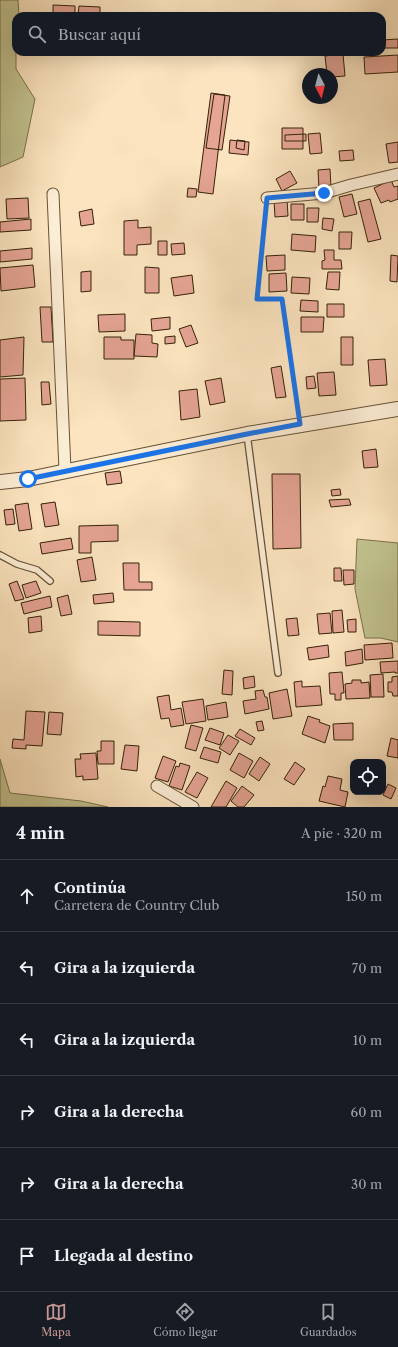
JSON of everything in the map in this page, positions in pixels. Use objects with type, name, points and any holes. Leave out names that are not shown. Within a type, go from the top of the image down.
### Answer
[{"type":"street","points":[[267,198],[324,193],[398,174]]},
{"type":"street","points":[[53,194],[65,470]]},
{"type":"street","points":[[0,482],[28,479],[65,470],[300,424],[398,408]]},
{"type":"street","points":[[157,786],[193,807]]},
{"type":"lane","points":[[247,434],[278,673]]},
{"type":"lane","points":[[0,554],[17,564],[37,570],[50,582]]},
{"type":"path","points":[[267,198],[257,299],[282,299],[300,424]]},
{"type":"green space","points":[[0,0],[18,0],[19,12],[12,12],[12,56],[16,56],[16,69],[35,99],[23,157],[0,167]]},
{"type":"green space","points":[[357,539],[398,543],[398,642],[381,638],[365,638],[355,589]]},
{"type":"green space","points":[[0,759],[10,793],[81,801],[108,807],[0,807]]},
{"type":"building","points":[[53,5],[75,6],[75,12],[53,12]]},
{"type":"building","points":[[79,6],[100,7],[100,12],[78,12]]},
{"type":"building","points":[[398,39],[398,48],[386,48],[386,40]]},
{"type":"building","points":[[398,55],[398,72],[365,74],[364,57]]},
{"type":"building","points":[[325,56],[343,56],[345,76],[338,77],[338,68],[326,68]]},
{"type":"building","points":[[211,93],[225,95],[213,194],[198,192]]},
{"type":"building","points":[[214,94],[230,96],[222,150],[206,148]]},
{"type":"building","points":[[282,128],[303,128],[303,149],[282,149]]},
{"type":"building","points":[[320,133],[322,153],[310,154],[308,134]]},
{"type":"building","points":[[306,134],[306,141],[285,141],[285,135]]},
{"type":"building","points":[[230,140],[249,142],[248,155],[229,153]]},
{"type":"building","points":[[237,140],[245,141],[244,150],[236,148]]},
{"type":"building","points":[[398,142],[398,162],[389,163],[386,144]]},
{"type":"building","points":[[353,150],[354,160],[340,161],[339,151]]},
{"type":"building","points":[[330,169],[331,187],[319,188],[318,170]]},
{"type":"building","points":[[290,171],[297,183],[282,191],[276,179]]},
{"type":"building","points":[[391,180],[394,187],[398,186],[398,199],[381,203],[374,188]]},
{"type":"building","points":[[188,188],[197,189],[196,197],[187,197]]},
{"type":"building","points":[[352,194],[357,214],[344,217],[339,197]]},
{"type":"building","points":[[28,198],[29,218],[7,219],[6,199]]},
{"type":"building","points":[[287,199],[288,216],[275,217],[274,200]]},
{"type":"building","points":[[370,199],[381,239],[368,242],[358,202]]},
{"type":"building","points":[[291,204],[304,204],[304,220],[291,220]]},
{"type":"building","points":[[307,208],[319,208],[318,222],[307,222]]},
{"type":"building","points":[[92,209],[94,224],[81,226],[79,212]]},
{"type":"building","points":[[323,218],[334,219],[332,231],[322,229]]},
{"type":"building","points":[[31,219],[31,230],[0,232],[0,222]]},
{"type":"building","points":[[138,220],[138,228],[151,227],[151,244],[137,245],[137,255],[124,255],[124,221]]},
{"type":"building","points":[[339,232],[352,232],[351,249],[339,249]]},
{"type":"building","points":[[292,234],[316,236],[315,252],[291,250]]},
{"type":"building","points":[[158,241],[167,241],[167,255],[158,255]]},
{"type":"building","points":[[184,243],[185,254],[172,255],[171,244]]},
{"type":"building","points":[[32,248],[32,259],[0,262],[0,251]]},
{"type":"building","points":[[324,250],[334,250],[334,260],[341,260],[342,269],[322,269],[322,261],[325,260]]},
{"type":"building","points":[[285,255],[285,270],[267,271],[266,256]]},
{"type":"building","points":[[391,255],[398,256],[397,282],[390,281]]},
{"type":"building","points":[[33,265],[35,287],[1,291],[0,268]]},
{"type":"building","points":[[145,267],[159,268],[159,293],[145,293]]},
{"type":"building","points":[[91,271],[91,291],[81,292],[81,272]]},
{"type":"building","points":[[328,272],[340,272],[339,290],[326,289]]},
{"type":"building","points":[[286,273],[287,291],[269,292],[269,274]]},
{"type":"building","points":[[192,275],[194,293],[174,296],[171,278]]},
{"type":"building","points":[[292,277],[310,278],[309,294],[291,293]]},
{"type":"building","points":[[301,300],[318,301],[318,312],[300,311]]},
{"type":"building","points":[[327,304],[344,304],[344,317],[327,317]]},
{"type":"building","points":[[40,307],[51,307],[53,342],[42,342]]},
{"type":"building","points":[[125,314],[125,331],[99,332],[98,315]]},
{"type":"building","points":[[170,317],[170,329],[152,331],[151,319]]},
{"type":"building","points":[[301,317],[324,317],[323,332],[301,332]]},
{"type":"building","points":[[191,325],[198,343],[186,347],[179,329]]},
{"type":"building","points":[[136,334],[152,335],[152,343],[158,344],[157,357],[134,356]]},
{"type":"building","points":[[175,336],[175,343],[165,344],[165,337]]},
{"type":"building","points":[[24,337],[23,375],[0,377],[0,340]]},
{"type":"building","points":[[104,337],[121,337],[121,340],[134,340],[134,359],[104,359]]},
{"type":"building","points":[[341,337],[353,337],[353,365],[341,365]]},
{"type":"building","points":[[385,359],[387,385],[370,386],[368,360]]},
{"type":"building","points":[[281,366],[286,397],[276,398],[271,368]]},
{"type":"building","points":[[334,372],[336,395],[319,396],[317,373]]},
{"type":"building","points":[[314,376],[316,388],[307,389],[306,377]]},
{"type":"building","points":[[25,378],[26,420],[0,421],[0,379]]},
{"type":"building","points":[[221,378],[225,402],[210,405],[205,381]]},
{"type":"building","points":[[41,382],[49,382],[51,404],[42,405]]},
{"type":"building","points":[[197,389],[200,417],[181,420],[179,391]]},
{"type":"building","points":[[376,449],[378,467],[364,468],[362,451]]},
{"type":"building","points":[[120,471],[122,483],[107,485],[105,473]]},
{"type":"building","points":[[272,474],[300,474],[301,548],[273,549]]},
{"type":"building","points":[[340,489],[341,495],[332,496],[331,490]]},
{"type":"building","points":[[349,499],[351,505],[331,507],[329,500]]},
{"type":"building","points":[[55,502],[59,525],[45,527],[41,504]]},
{"type":"building","points":[[28,503],[32,529],[19,531],[15,505]]},
{"type":"building","points":[[13,509],[15,524],[6,525],[4,510]]},
{"type":"building","points":[[118,525],[118,541],[91,542],[91,553],[79,553],[79,526]]},
{"type":"building","points":[[71,538],[73,549],[42,554],[40,543]]},
{"type":"building","points":[[92,557],[96,580],[81,582],[77,560]]},
{"type":"building","points":[[123,563],[139,563],[139,582],[152,582],[152,590],[124,590]]},
{"type":"building","points":[[334,568],[341,568],[342,581],[334,581]]},
{"type":"building","points":[[343,570],[354,570],[354,584],[344,585]]},
{"type":"building","points":[[17,581],[24,599],[15,601],[9,584]]},
{"type":"building","points":[[36,581],[41,593],[26,598],[22,585]]},
{"type":"building","points":[[113,593],[114,602],[94,604],[93,595]]},
{"type":"building","points":[[68,595],[72,614],[61,616],[57,598]]},
{"type":"building","points":[[50,596],[52,607],[24,614],[21,603]]},
{"type":"building","points":[[342,610],[344,632],[333,633],[332,611]]},
{"type":"building","points":[[330,613],[332,633],[319,634],[317,614]]},
{"type":"building","points":[[41,616],[42,631],[29,633],[28,618]]},
{"type":"building","points":[[297,618],[299,635],[288,636],[286,619]]},
{"type":"building","points":[[356,619],[356,632],[348,632],[347,620]]},
{"type":"building","points":[[98,621],[140,622],[140,636],[98,635]]},
{"type":"building","points":[[392,643],[393,658],[365,660],[364,645]]},
{"type":"building","points":[[328,645],[329,657],[309,660],[307,648]]},
{"type":"building","points":[[362,649],[363,663],[346,666],[345,652]]},
{"type":"building","points":[[398,661],[398,673],[381,673],[380,662]]},
{"type":"building","points":[[224,670],[233,671],[232,695],[222,694]]},
{"type":"building","points":[[342,672],[344,693],[341,693],[341,700],[335,700],[335,694],[330,694],[329,673]]},
{"type":"building","points":[[383,674],[384,697],[371,697],[370,675]]},
{"type":"building","points":[[254,676],[255,687],[244,689],[243,678]]},
{"type":"building","points":[[398,676],[398,696],[393,696],[392,692],[388,692],[388,682],[392,682],[392,677]]},
{"type":"building","points":[[352,680],[361,680],[361,683],[369,682],[370,698],[346,699],[345,684],[352,683]]},
{"type":"building","points":[[302,681],[302,687],[320,686],[322,705],[296,707],[294,682]]},
{"type":"building","points":[[287,689],[292,716],[273,719],[269,693]]},
{"type":"building","points":[[263,690],[265,697],[267,697],[269,709],[245,714],[243,701],[256,699],[255,691]]},
{"type":"building","points":[[169,695],[171,710],[181,708],[184,725],[171,727],[169,718],[161,719],[157,697]]},
{"type":"building","points":[[203,699],[206,721],[186,724],[182,702]]},
{"type":"building","points":[[226,702],[228,717],[208,720],[206,706]]},
{"type":"building","points":[[26,711],[45,712],[42,746],[26,745],[26,749],[12,748],[13,739],[24,740]]},
{"type":"building","points":[[49,712],[63,713],[61,735],[47,734]]},
{"type":"building","points":[[308,716],[320,720],[319,722],[330,726],[325,743],[302,734]]},
{"type":"building","points":[[262,721],[264,730],[258,731],[256,722]]},
{"type":"building","points":[[353,723],[353,740],[334,740],[333,724]]},
{"type":"building","points":[[191,725],[203,728],[196,751],[185,748]]},
{"type":"building","points":[[210,728],[224,733],[220,745],[205,740]]},
{"type":"building","points":[[240,729],[255,738],[251,745],[235,736]]},
{"type":"building","points":[[228,735],[239,741],[230,755],[219,748]]},
{"type":"building","points":[[391,738],[398,740],[398,758],[387,756]]},
{"type":"building","points":[[101,741],[114,741],[114,764],[98,764],[97,751],[101,751]]},
{"type":"building","points":[[125,745],[139,746],[137,771],[121,769]]},
{"type":"building","points":[[204,747],[221,752],[218,763],[200,758]]},
{"type":"building","points":[[96,753],[98,779],[83,780],[83,776],[76,777],[75,759],[81,759],[80,754]]},
{"type":"building","points":[[239,753],[253,761],[244,778],[230,770]]},
{"type":"building","points":[[163,756],[176,761],[168,782],[155,778]]},
{"type":"building","points":[[260,757],[270,764],[259,781],[249,774]]},
{"type":"building","points":[[295,762],[305,769],[294,785],[284,779]]},
{"type":"building","points":[[180,763],[190,766],[182,790],[169,786],[176,766],[179,767]]},
{"type":"building","points":[[197,772],[208,778],[197,798],[185,792]]},
{"type":"building","points":[[328,776],[342,779],[340,790],[348,792],[345,807],[319,801],[323,786],[325,787]]},
{"type":"building","points":[[226,781],[237,788],[226,807],[211,807]]},
{"type":"building","points":[[388,784],[396,788],[391,799],[383,795],[386,795]]},
{"type":"building","points":[[242,786],[254,795],[244,807],[238,807],[231,801]]},
{"type":"route","points":[[28,479],[65,470],[300,424],[282,299],[257,299],[267,198],[324,193]]}]
